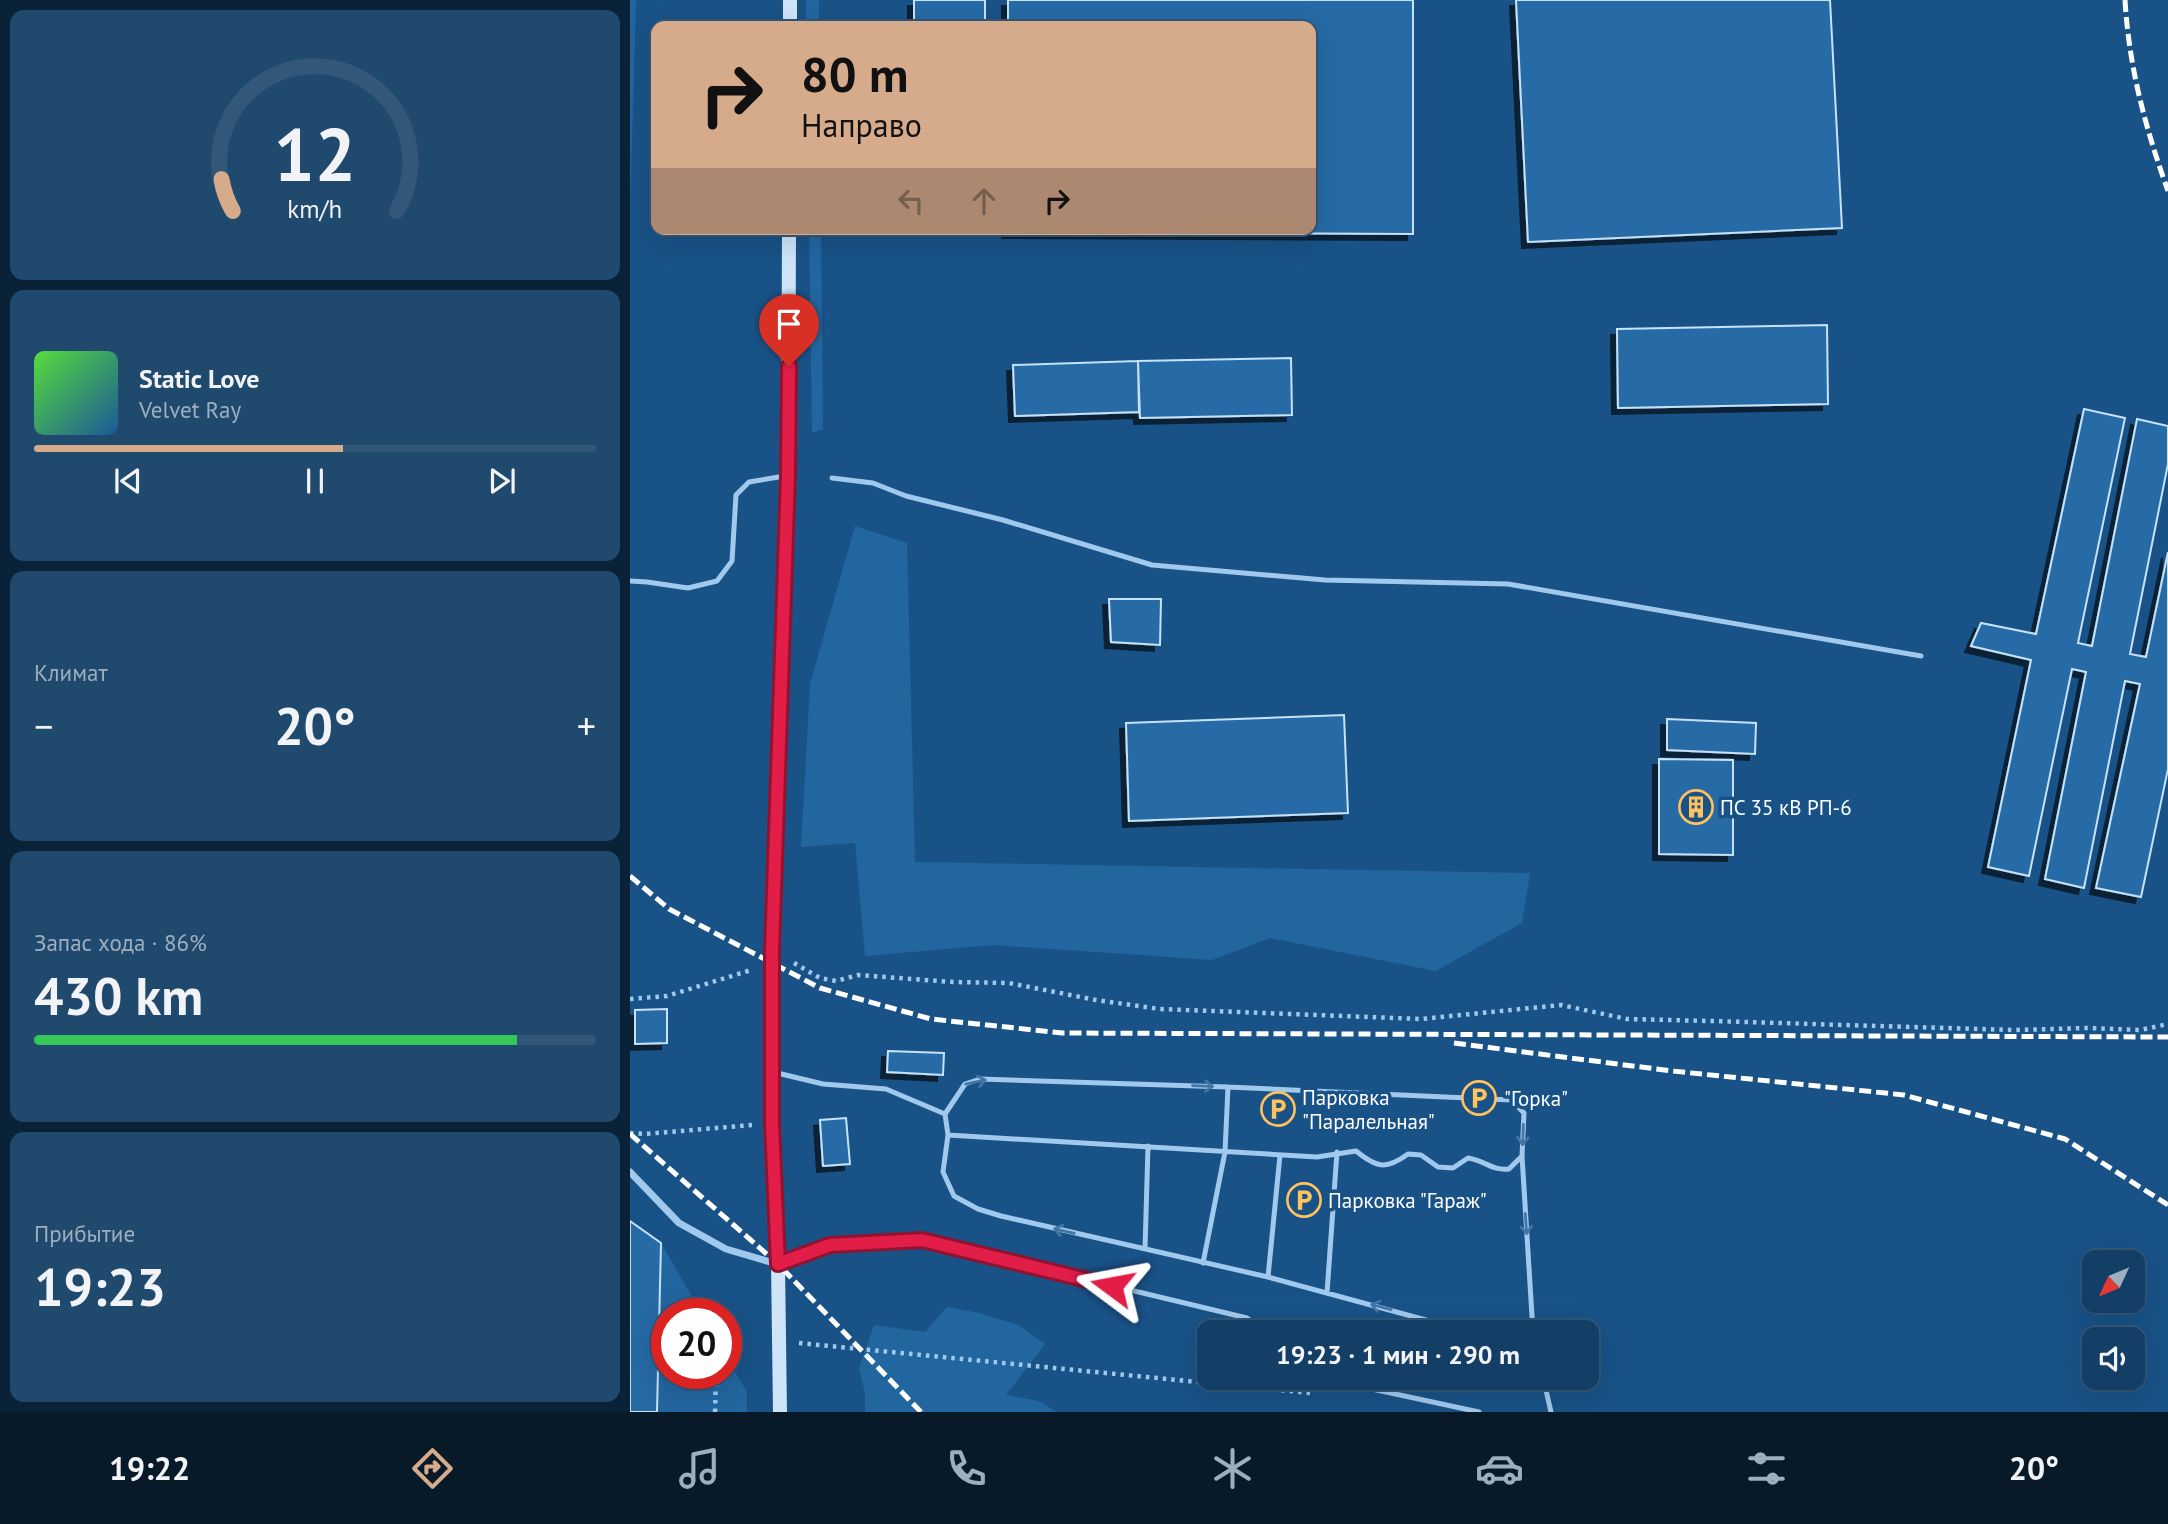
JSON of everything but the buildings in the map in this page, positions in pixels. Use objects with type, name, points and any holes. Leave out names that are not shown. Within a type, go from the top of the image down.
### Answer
[{"type":"street","points":[[790,0],[790,21]]},
{"type":"street","points":[[780,1412],[778,1264],[772,1124],[772,957],[788,475],[789,235]]},
{"type":"street","points":[[630,1172],[679,1223],[726,1249],[778,1264]]},
{"type":"lane","points":[[630,582],[688,588],[717,581],[732,561],[736,495],[749,482],[788,475]]},
{"type":"lane","points":[[832,478],[873,483],[906,496],[1003,520],[1153,565],[1325,580],[1508,584],[1921,656]]},
{"type":"lane","points":[[772,1072],[823,1084],[886,1089],[946,1114]]},
{"type":"lane","points":[[1426,1320],[1268,1277],[978,1209],[954,1196],[943,1172],[948,1135],[946,1114],[965,1084],[980,1079],[1511,1100],[1524,1113],[1522,1156],[1532,1320]]},
{"type":"lane","points":[[1203,1263],[1225,1152],[1228,1087]]},
{"type":"lane","points":[[948,1135],[1317,1157],[1356,1151],[1370,1162],[1384,1166],[1395,1163],[1408,1154],[1421,1155],[1438,1167],[1453,1168],[1468,1158],[1483,1161],[1497,1170],[1509,1169],[1522,1156]]},
{"type":"lane","points":[[1145,1250],[1148,1146]]},
{"type":"lane","points":[[1327,1293],[1337,1153]]},
{"type":"lane","points":[[1268,1277],[1280,1154]]},
{"type":"lane","points":[[778,1264],[830,1245],[922,1240],[1250,1320]]},
{"type":"lane","points":[[1377,1390],[1479,1412]]},
{"type":"lane","points":[[1546,1390],[1550,1412]]},
{"type":"path","points":[[630,999],[667,996],[772,957],[821,978],[836,981],[858,975],[1009,983],[1160,1009],[1420,1019],[1561,1005],[1627,1019],[2015,1030],[2140,1030],[2168,1024]]},
{"type":"path","points":[[630,1133],[772,1124]]},
{"type":"path","points":[[780,1341],[1321,1394]]},
{"type":"path","points":[[715,1412],[716,1389]]},
{"type":"shaded area","points":[[630,0],[636,0],[630,211]]},
{"type":"shaded area","points":[[806,0],[819,0],[819,21],[806,21]]},
{"type":"shaded area","points":[[809,235],[821,235],[823,429],[812,433]]},
{"type":"shaded area","points":[[855,526],[907,543],[915,862],[1530,873],[1522,923],[1436,971],[1270,938],[1212,960],[994,945],[865,956],[855,843],[801,847],[810,684]]},
{"type":"shaded area","points":[[661,1243],[693,1298],[660,1298]]},
{"type":"shaded area","points":[[947,1307],[980,1313],[1018,1325],[1045,1344],[1006,1395],[1039,1401],[1057,1412],[865,1412],[865,1394],[859,1368],[874,1325],[925,1332]]},
{"type":"shaded area","points":[[742,1383],[747,1392],[747,1412],[657,1412],[658,1389],[742,1389]]},
{"type":"railway","points":[[2125,0],[2139,97],[2168,191]]},
{"type":"railway","points":[[630,876],[669,909],[820,988],[931,1019],[1062,1033],[2168,1037]]},
{"type":"railway","points":[[1454,1043],[1672,1071],[1904,1095],[2065,1139],[2168,1205]]},
{"type":"railway","points":[[630,1134],[778,1264],[921,1412]]},
{"type":"place","name":"ПС 35 кВ РП-6","points":[[1696,807]]},
{"type":"place","name":"\"Горка\"","points":[[1479,1098]]},
{"type":"place","name":"Парковка \"Паралельная\"","points":[[1278,1109]]},
{"type":"place","name":"Парковка \"Гараж\"","points":[[1304,1200]]},
{"type":"route","points":[[789,366],[788,475],[772,951],[772,1124],[778,1264],[830,1245],[922,1240],[1112,1286]]}]
